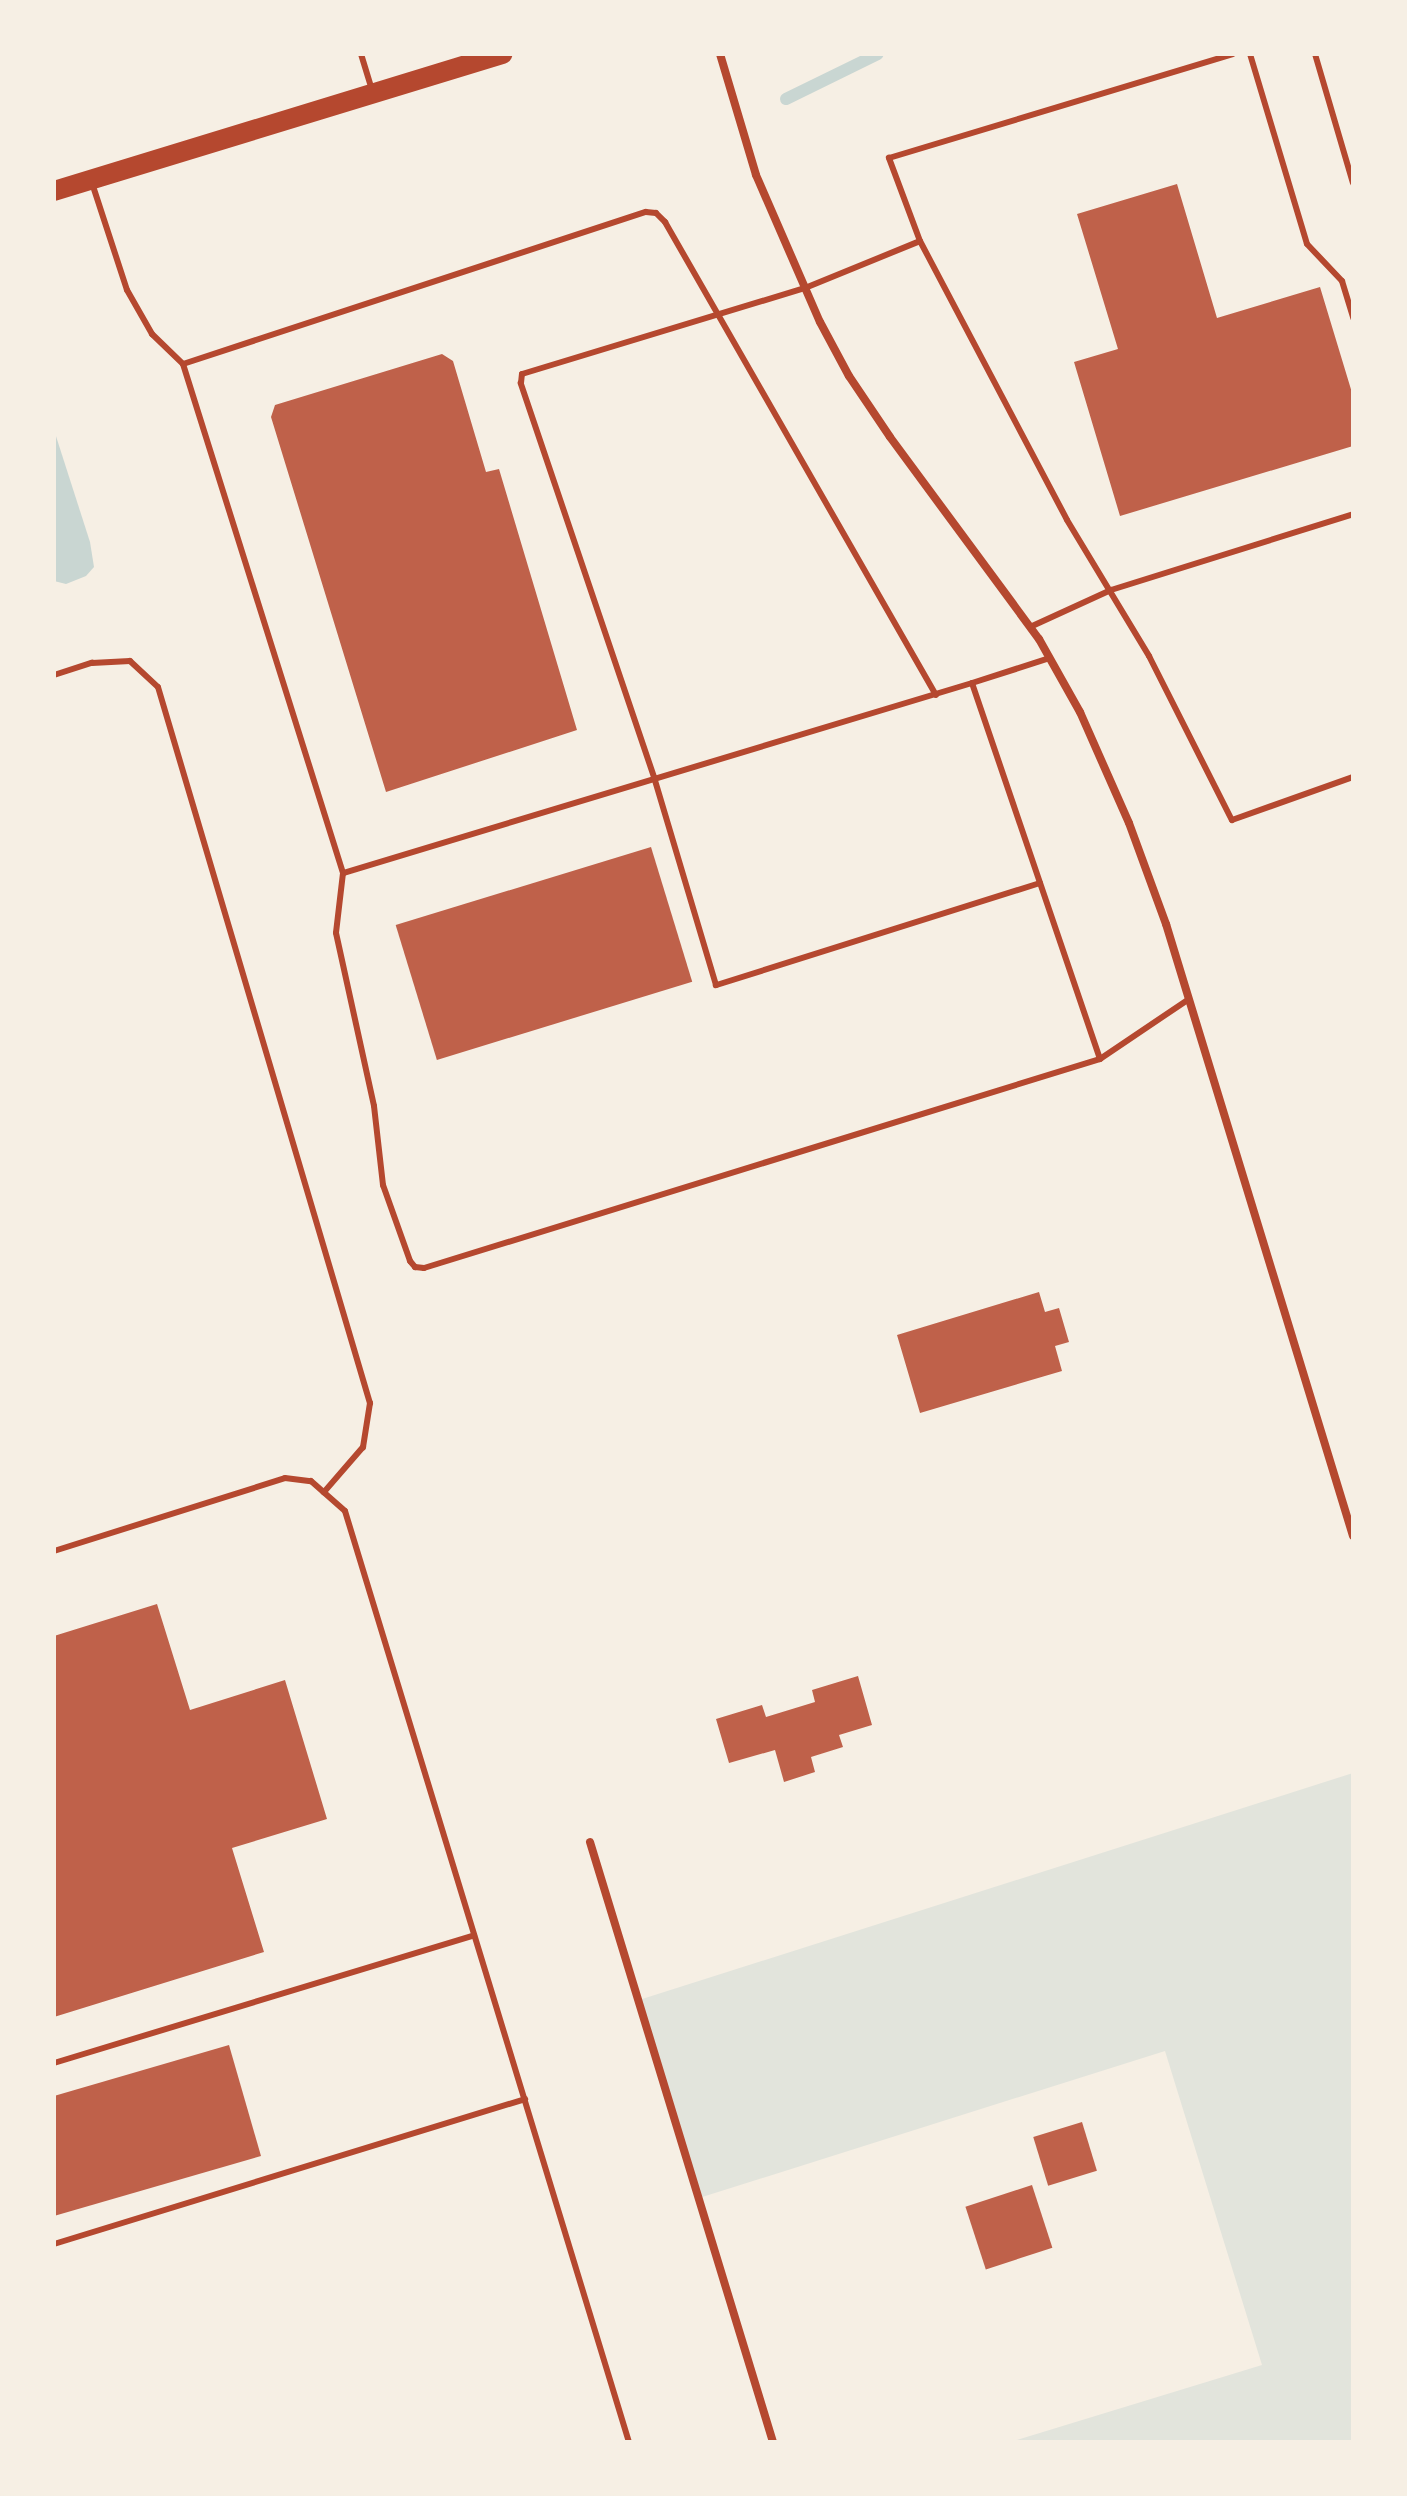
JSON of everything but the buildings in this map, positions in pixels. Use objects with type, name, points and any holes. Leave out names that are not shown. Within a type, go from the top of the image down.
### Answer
[{"type":"main road","points":[[54,191],[503,54]]},
{"type":"street","points":[[720,54],[756,175],[805,288],[849,376],[1050,658],[1080,712],[1129,823],[1189,999],[1353,1536]]},
{"type":"street","points":[[590,1842],[773,2442]]},
{"type":"lane","points":[[361,54],[373,94]]},
{"type":"lane","points":[[1233,54],[889,158],[920,241],[1067,520],[1149,656],[1232,820],[1353,777]]},
{"type":"lane","points":[[1250,54],[1307,244],[1342,281],[1353,318]]},
{"type":"lane","points":[[1315,54],[1353,183]]},
{"type":"lane","points":[[91,180],[127,290],[152,334],[183,364],[343,873],[336,933],[374,1106],[383,1185],[410,1261],[415,1267],[424,1268],[1100,1059],[1189,999]]},
{"type":"lane","points":[[183,364],[646,212],[656,213],[665,222],[720,315],[936,695]]},
{"type":"lane","points":[[920,241],[805,288],[522,374],[521,383],[654,777],[716,985],[1040,883]]},
{"type":"lane","points":[[1030,627],[1111,590],[1353,514]]},
{"type":"lane","points":[[343,873],[1050,658]]},
{"type":"lane","points":[[54,675],[92,663],[130,661],[158,687],[370,1403],[363,1447],[324,1492]]},
{"type":"lane","points":[[972,683],[1100,1059]]},
{"type":"lane","points":[[54,1551],[285,1478],[311,1481],[345,1511],[629,2442]]},
{"type":"lane","points":[[54,2063],[474,1935]]},
{"type":"lane","points":[[54,2244],[525,2099]]},
{"type":"shaded area","points":[[54,430],[90,542],[94,567],[86,576],[66,584],[54,581]]},
{"type":"shaded area","points":[[1353,1773],[1353,2442],[1010,2442],[1262,2365],[1165,2051],[699,2198],[639,2000]]},
{"type":"waterway","points":[[786,99],[878,54]]}]
